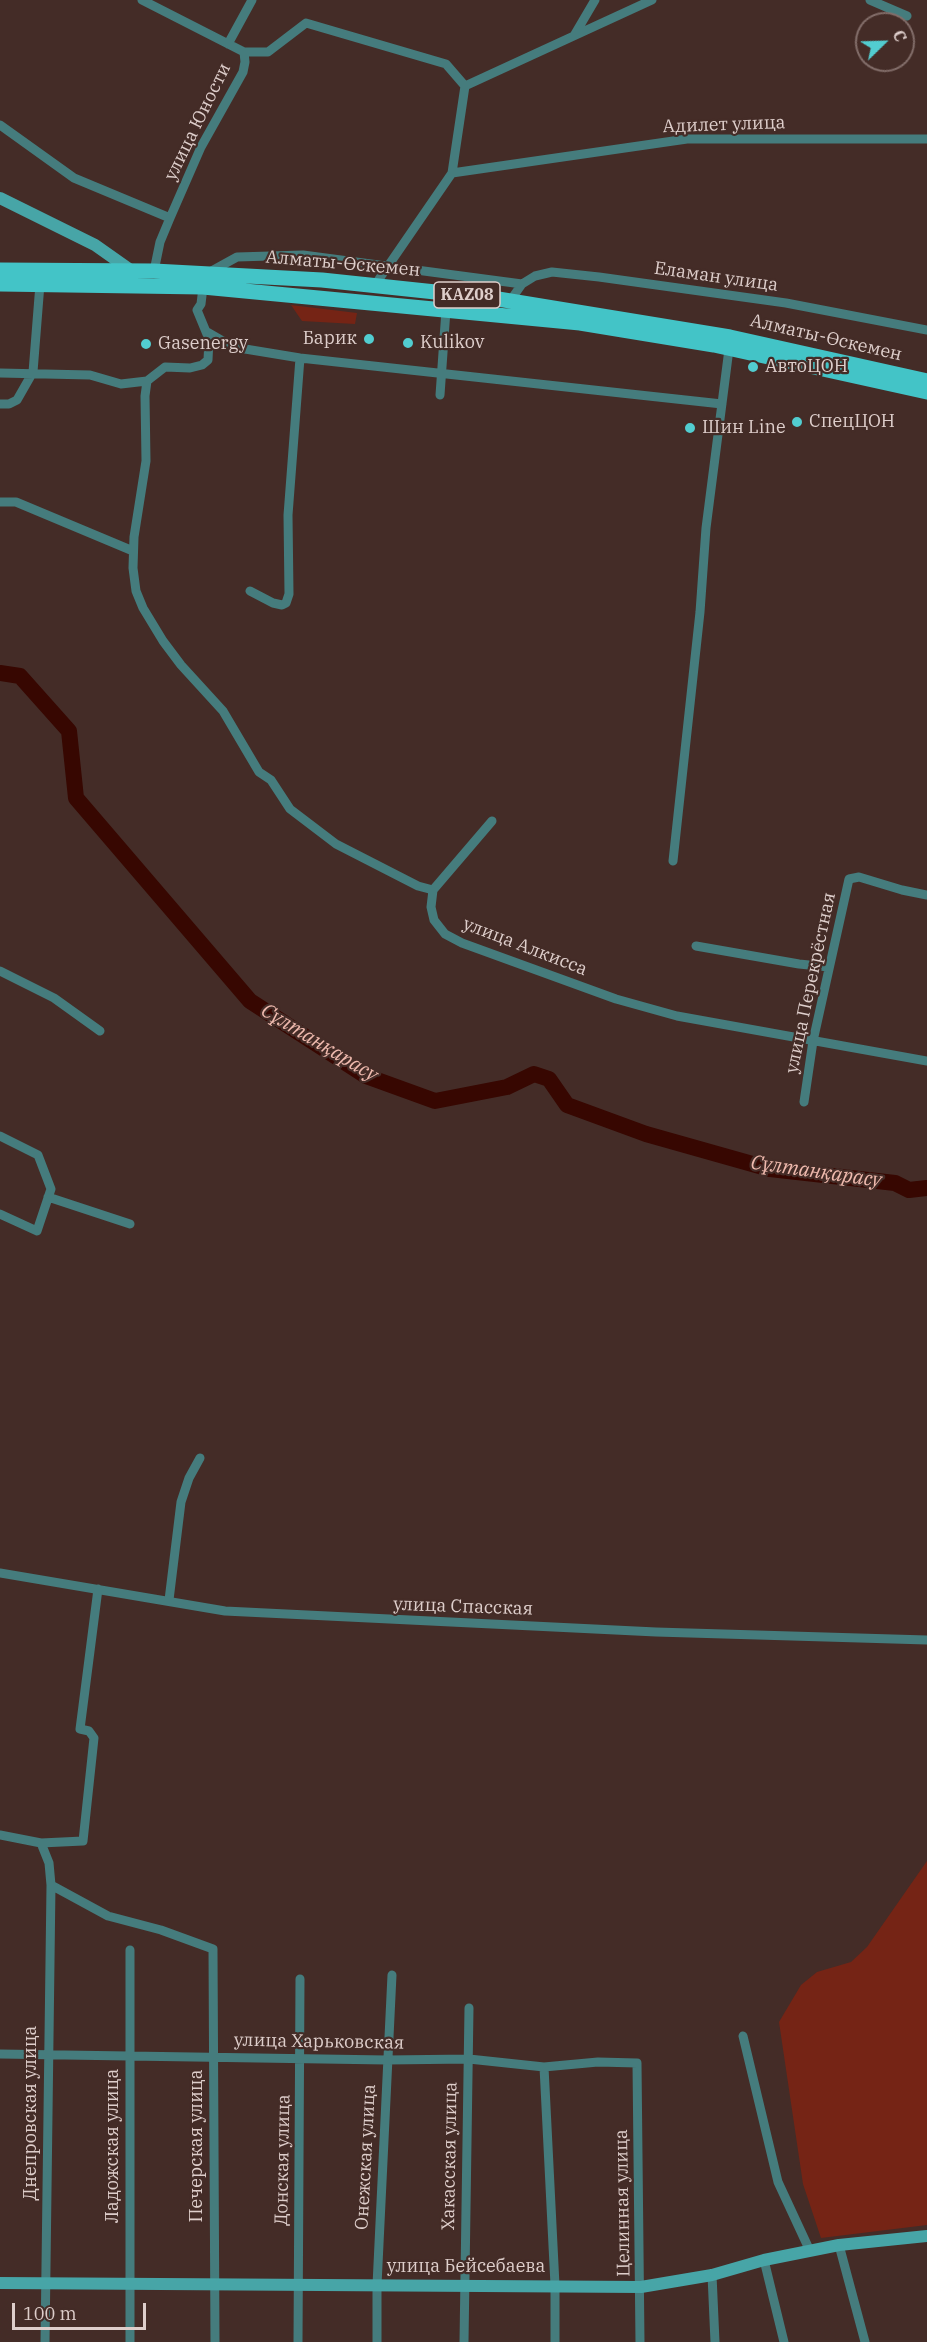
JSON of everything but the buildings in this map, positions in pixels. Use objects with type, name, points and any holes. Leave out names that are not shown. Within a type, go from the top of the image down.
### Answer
[{"type":"main road","name":"Алматы-Өскемен","points":[[0,270],[129,269],[154,271],[204,280],[447,310],[561,315],[730,337],[927,381]]},
{"type":"main road","name":"Алматы-Өскемен","points":[[0,284],[204,280],[375,285],[510,301],[561,315],[927,392]]},
{"type":"street","points":[[142,0],[228,44]]},
{"type":"street","name":"улица Юности","points":[[154,271],[160,242],[201,147],[243,72],[246,62],[244,52],[228,44],[252,0]]},
{"type":"street","points":[[575,35],[595,0]]},
{"type":"street","points":[[465,86],[652,0]]},
{"type":"street","points":[[870,0],[898,12]]},
{"type":"street","points":[[244,52],[268,52],[306,23],[446,64],[465,86],[452,173],[375,285]]},
{"type":"street","points":[[0,125],[74,178],[170,218]]},
{"type":"street","name":"Адилет улица","points":[[452,173],[687,139],[927,139]]},
{"type":"street","points":[[0,198],[86,240],[129,269]]},
{"type":"street","points":[[0,373],[90,375],[121,384],[147,381],[165,367],[190,368],[202,365],[208,360],[209,339],[197,310],[201,304],[204,280],[237,257],[303,255],[522,284],[510,301]]},
{"type":"street","name":"Еламан улица","points":[[522,284],[535,276],[552,272],[598,277],[786,303],[927,330]]},
{"type":"street","points":[[0,404],[9,404],[17,400],[33,372],[40,284]]},
{"type":"street","points":[[440,395],[440,372],[447,310]]},
{"type":"street","points":[[207,332],[232,347],[300,358],[722,404]]},
{"type":"street","points":[[673,861],[700,612],[706,528],[729,349]]},
{"type":"street","points":[[250,591],[282,605],[286,603],[289,594],[288,515],[300,358]]},
{"type":"street","points":[[147,381],[145,396],[146,462],[133,551],[136,591],[143,608],[181,665],[223,711],[259,772],[271,780],[290,809],[336,844],[418,886],[433,890],[492,821]]},
{"type":"street","points":[[0,501],[25,505],[133,551]]},
{"type":"street","name":"улица Перекрёстная","points":[[804,1102],[813,1041],[849,879],[859,877],[927,895]]},
{"type":"street","name":"улица Алкисса","points":[[433,890],[431,907],[434,920],[446,934],[462,943],[616,999],[677,1017],[927,1061]]},
{"type":"street","points":[[696,946],[829,967]]},
{"type":"street","points":[[0,970],[54,998],[100,1031]]},
{"type":"street","points":[[0,1136],[38,1155],[51,1190],[38,1231],[0,1214]]},
{"type":"street","points":[[48,1197],[130,1224]]},
{"type":"street","points":[[169,1600],[181,1502],[189,1478],[200,1458]]},
{"type":"street","name":"улица Спасская","points":[[0,1573],[225,1611],[749,1635],[927,1640]]},
{"type":"street","points":[[0,1835],[41,1843],[83,1841],[94,1738],[89,1731],[80,1730],[98,1589]]},
{"type":"street","name":"Днепровская улица","points":[[41,1843],[49,1863],[51,1885],[45,2342]]},
{"type":"street","name":"Печерская улица","points":[[51,1885],[108,1916],[161,1930],[212,1948],[215,2342]]},
{"type":"street","name":"Ладожская улица","points":[[130,1950],[130,2342]]},
{"type":"street","name":"Онежская улица","points":[[377,2342],[376,2285],[392,1975]]},
{"type":"street","name":"Донская улица","points":[[298,2342],[300,1979]]},
{"type":"street","name":"Хакасская улица","points":[[464,2342],[463,2285],[469,2008]]},
{"type":"street","points":[[743,2036],[778,2182],[810,2251]]},
{"type":"street","name":"улица Харьковская","points":[[0,2054],[387,2060],[469,2059],[544,2067],[598,2062],[637,2063]]},
{"type":"street","name":"Целинная улица","points":[[637,2063],[640,2342]]},
{"type":"street","points":[[544,2067],[555,2285],[555,2342]]},
{"type":"street","name":"улица Бейсебаева","points":[[0,2283],[641,2287],[712,2275],[764,2260],[839,2245],[927,2236]]},
{"type":"street","points":[[839,2245],[865,2342]]},
{"type":"street","points":[[764,2260],[784,2342]]},
{"type":"street","points":[[712,2275],[715,2342]]},
{"type":"shaded area","points":[[291,305],[357,313],[355,324],[302,321]]},
{"type":"shaded area","points":[[927,1861],[927,2225],[821,2238],[803,2184],[779,2022],[801,1985],[817,1972],[851,1962],[867,1947]]},
{"type":"waterway","name":"Сұлтанқарасу","points":[[0,673],[20,676],[69,731],[76,798],[250,1001],[366,1076],[435,1101],[507,1087],[534,1074],[549,1079],[567,1105],[646,1134],[770,1169],[895,1183],[909,1190],[927,1188]]},
{"type":"place","name":"Барик","points":[[369,339]]},
{"type":"place","name":"Kulikov","points":[[408,343]]},
{"type":"place","name":"Gasenergy","points":[[146,344]]},
{"type":"place","name":"АвтоЦОН","points":[[753,367]]},
{"type":"place","name":"СпецЦОН","points":[[797,422]]},
{"type":"place","name":"Шин Line","points":[[690,428]]}]
